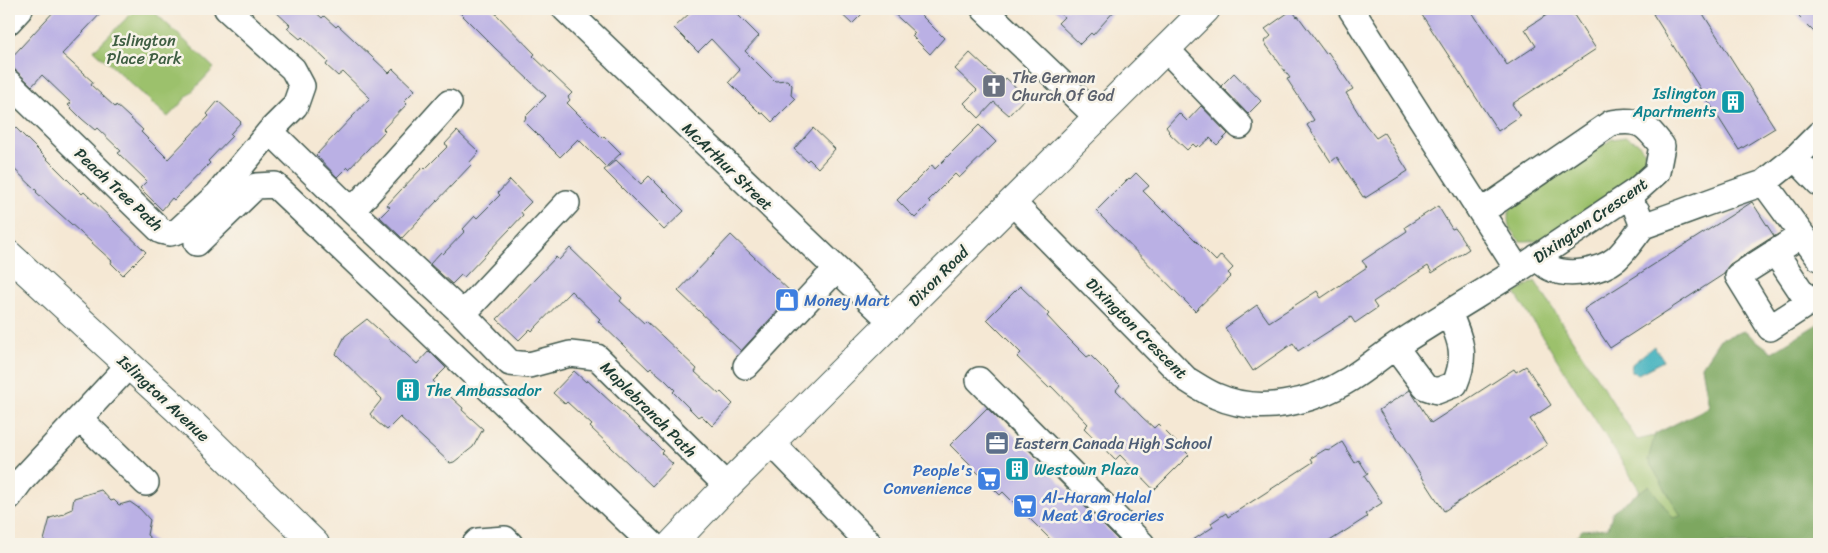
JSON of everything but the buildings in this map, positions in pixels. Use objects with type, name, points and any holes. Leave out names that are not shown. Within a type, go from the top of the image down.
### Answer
[{"type":"main road","name":"Dixon Road","points":[[672,544],[727,486],[1206,9]]},
{"type":"main road","name":"Islington Avenue","points":[[9,255],[178,410],[315,544]]},
{"type":"street","points":[[9,21],[20,9]]},
{"type":"street","points":[[227,9],[293,69],[302,86],[295,106],[270,131]]},
{"type":"street","name":"McArthur Street","points":[[565,9],[892,322]]},
{"type":"street","points":[[984,9],[1097,117]]},
{"type":"street","name":"Dixington Crescent","points":[[1351,9],[1481,212],[1527,263]]},
{"type":"street","points":[[1166,49],[1240,126]]},
{"type":"street","name":"Peach Tree Path","points":[[9,83],[161,231],[170,234],[178,231],[218,194],[270,131]]},
{"type":"street","points":[[352,211],[448,103]]},
{"type":"street","name":"Dixington Crescent","points":[[1012,202],[1186,379],[1215,396],[1228,401],[1262,406],[1291,403],[1327,391],[1349,380],[1396,347],[1630,194],[1658,172],[1662,146],[1648,128],[1629,120],[1611,123],[1481,212]]},
{"type":"street","name":"Maplebranch Path","points":[[270,131],[352,211],[463,314],[510,363],[529,365],[570,354],[597,357],[727,486]]},
{"type":"street","points":[[1527,263],[1562,272],[1582,272],[1603,266],[1616,259],[1643,226],[1764,183],[1795,158],[1819,134]]},
{"type":"street","points":[[1795,158],[1819,183]]},
{"type":"street","points":[[1764,183],[1819,258]]},
{"type":"street","points":[[197,243],[256,186],[275,185],[652,544]]},
{"type":"street","points":[[1630,194],[1643,226]]},
{"type":"street","points":[[463,314],[567,203]]},
{"type":"street","points":[[1775,252],[1814,300],[1770,328],[1738,276],[1775,252],[1802,235]]},
{"type":"street","points":[[746,366],[836,268]]},
{"type":"street","points":[[1396,347],[1425,387],[1437,391],[1455,384],[1462,369],[1461,341],[1449,313]]},
{"type":"street","points":[[9,497],[20,482],[129,365]]},
{"type":"street","points":[[980,380],[1142,544]]},
{"type":"street","points":[[80,419],[146,483]]},
{"type":"street","points":[[772,443],[868,542]]},
{"type":"street","points":[[474,544],[478,541],[505,539],[510,544]]},
{"type":"green space","name":"Islington Place Park","points":[[136,9],[151,9],[214,68],[168,117],[94,50]]},
{"type":"green space","points":[[1625,137],[1637,142],[1645,152],[1645,164],[1638,178],[1537,241],[1520,241],[1508,222],[1509,212],[1516,201],[1612,139]]},
{"type":"green space","points":[[1535,281],[1637,440],[1775,409],[1819,544],[1567,544],[1640,525],[1639,489],[1515,293]]},
{"type":"green space","points":[[1819,323],[1819,544],[1570,544],[1582,530],[1608,528],[1613,511],[1649,485],[1673,518],[1681,516],[1648,460],[1655,434],[1709,407],[1702,366],[1720,339],[1744,331],[1772,352]]},
{"type":"water","points":[[1654,346],[1663,361],[1638,374],[1631,371],[1632,364]]},
{"type":"waterway","points":[[1815,544],[1819,525]]},
{"type":"place","name":"The German Church Of God","points":[[994,86]]},
{"type":"place","name":"Islington Apartments","points":[[1733,102]]},
{"type":"place","name":"Money Mart","points":[[787,300]]},
{"type":"place","name":"The Ambassador","points":[[408,390]]},
{"type":"place","name":"Eastern Canada High School","points":[[997,443]]},
{"type":"place","name":"Westown Plaza","points":[[1017,469]]},
{"type":"place","name":"People's Convenience","points":[[989,479]]},
{"type":"place","name":"Al-Haram Halal Meat & Groceries","points":[[1025,506]]}]
